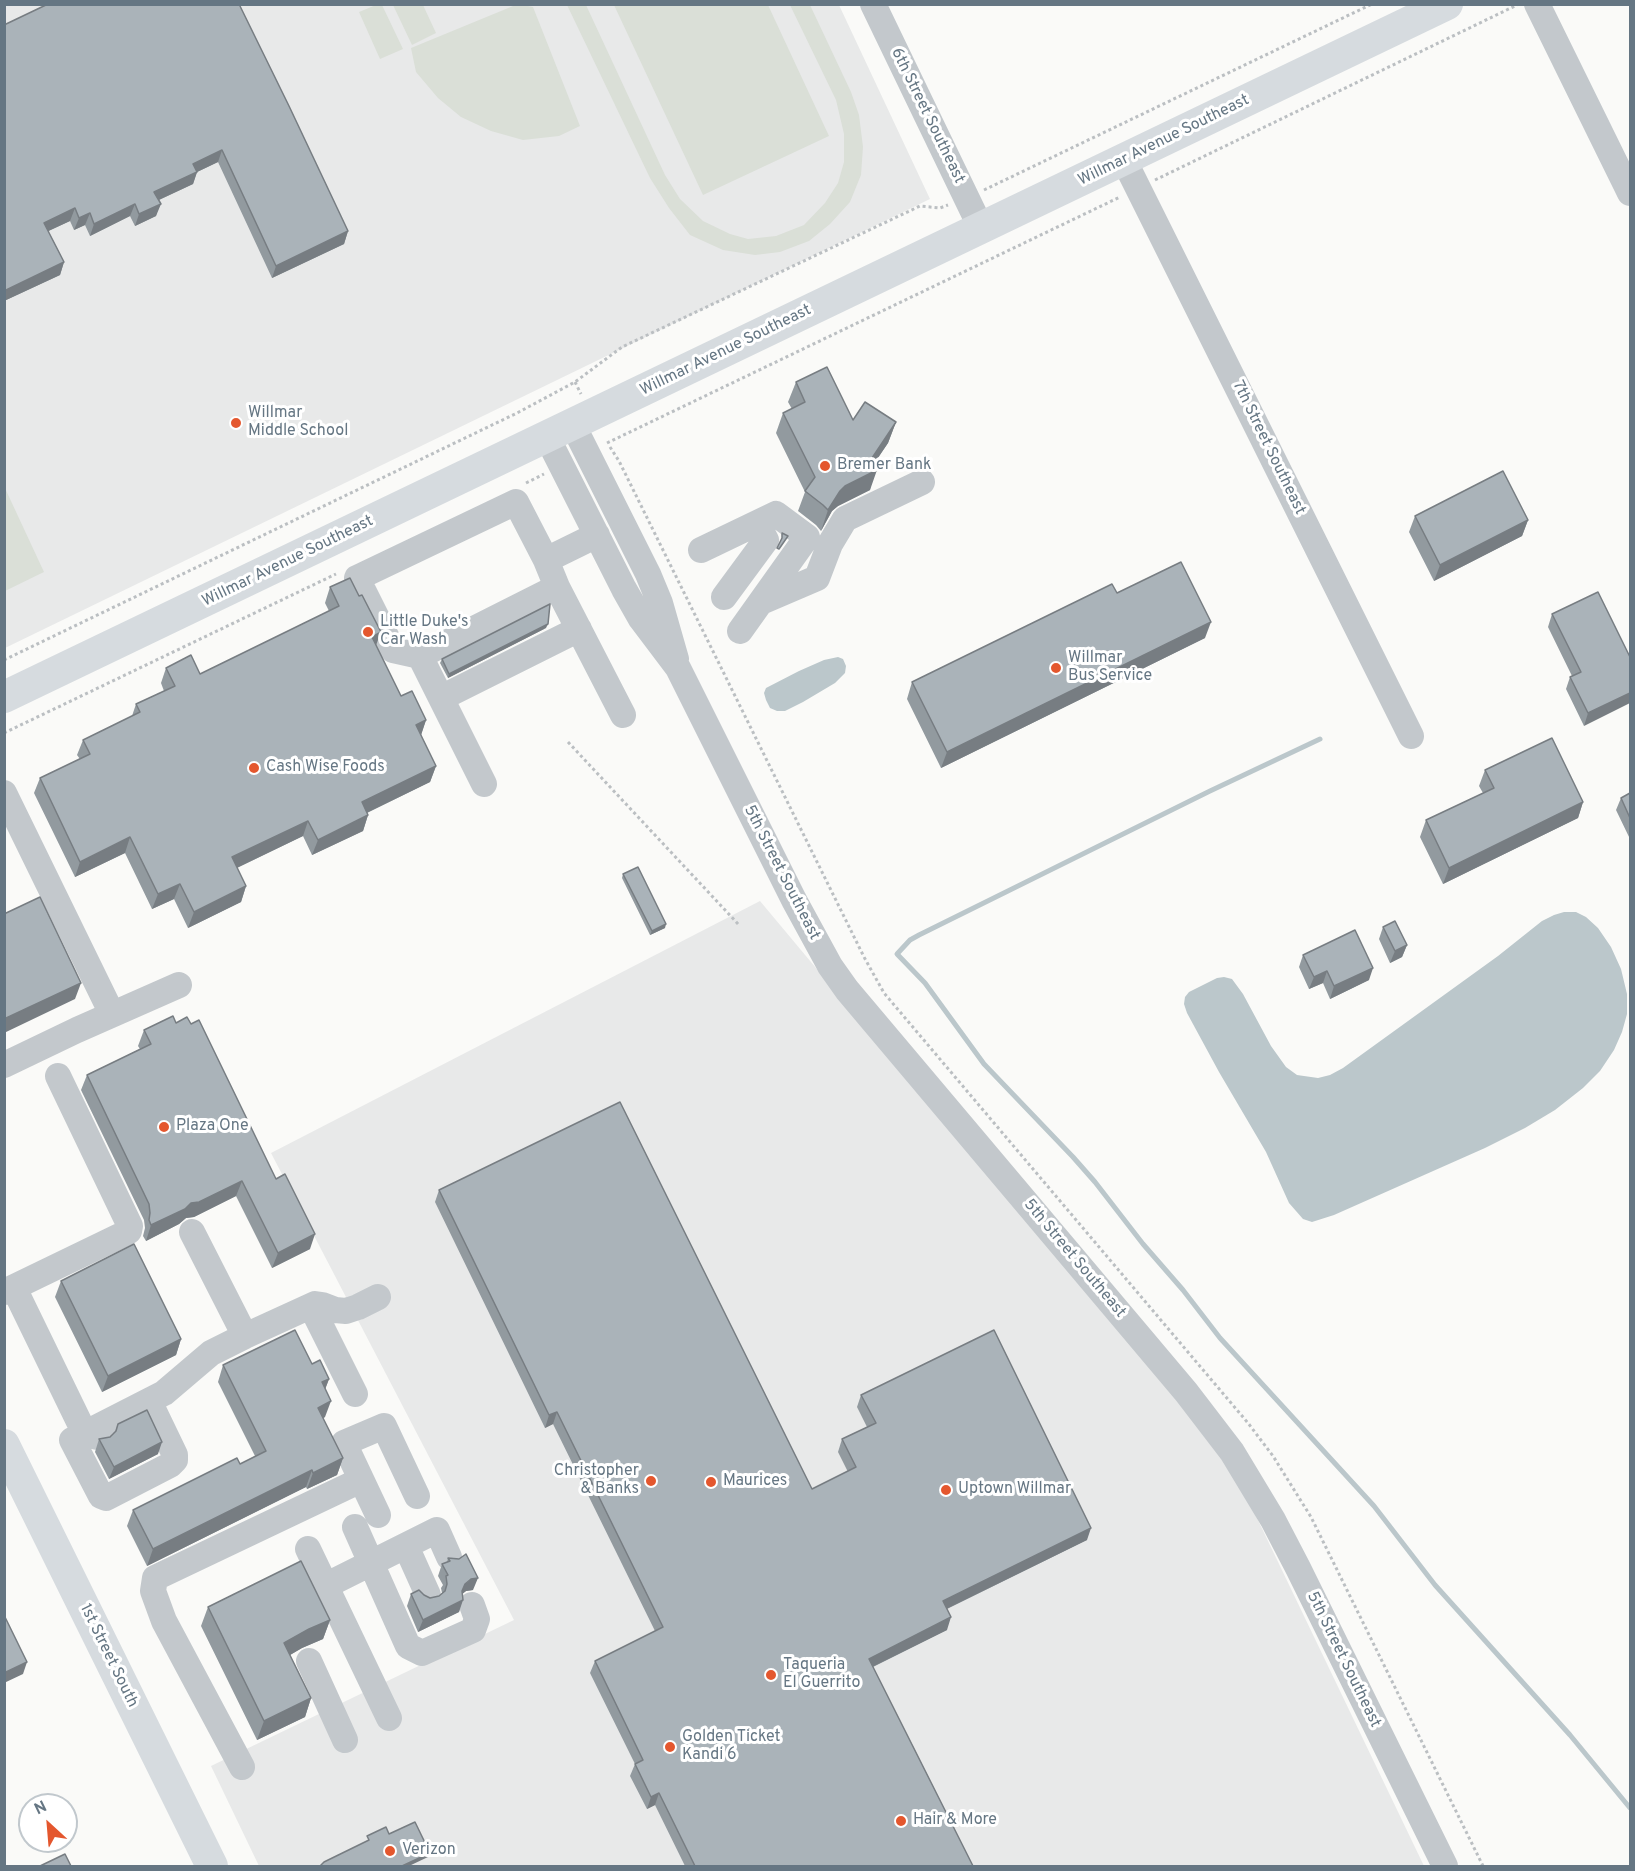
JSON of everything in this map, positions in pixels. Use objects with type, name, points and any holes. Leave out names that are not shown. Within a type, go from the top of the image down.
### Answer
[{"type":"main road","name":"Willmar Avenue Southeast","points":[[4,697],[1447,4]]},
{"type":"main road","name":"1st Street South","points":[[4,1445],[212,1866]]},
{"type":"street","name":"6th Street Southeast","points":[[873,4],[981,228]]},
{"type":"street","points":[[1538,4],[1630,192]]},
{"type":"street","name":"7th Street Southeast","points":[[1124,160],[1411,736]]},
{"type":"street","name":"5th Street Southeast","points":[[570,426],[561,465],[624,589],[642,619],[678,668],[824,956],[841,983],[1186,1392],[1221,1437],[1251,1482],[1298,1568],[1445,1866]]},
{"type":"street","name":"5th Street Southeast","points":[[570,426],[648,574],[670,632],[678,668]]},
{"type":"street","points":[[761,602],[816,578],[830,544],[845,519],[922,482]]},
{"type":"street","points":[[557,587],[420,656],[393,650],[357,578],[516,502],[623,715]]},
{"type":"street","points":[[701,550],[776,514],[807,537],[740,632]]},
{"type":"street","points":[[724,597],[766,540],[757,523]]},
{"type":"street","points":[[546,560],[597,535]]},
{"type":"street","points":[[441,698],[579,629]]},
{"type":"street","points":[[420,656],[484,784]]},
{"type":"street","points":[[4,793],[112,1014]]},
{"type":"street","points":[[4,1065],[179,985]]},
{"type":"street","points":[[58,1076],[130,1226],[129,1231],[9,1290],[85,1434]]},
{"type":"street","points":[[192,1232],[245,1336]]},
{"type":"street","points":[[151,1406],[175,1455],[175,1460],[170,1465],[106,1498],[101,1496],[72,1440],[151,1406],[212,1353],[245,1336],[315,1304],[346,1311],[378,1297]]},
{"type":"street","points":[[310,1306],[355,1394]]},
{"type":"street","points":[[378,1515],[344,1443],[384,1426],[417,1496]]},
{"type":"street","points":[[242,1767],[164,1621],[153,1591],[155,1578],[361,1480]]},
{"type":"street","points":[[355,1527],[408,1646],[422,1653],[444,1631],[472,1630],[477,1618],[472,1605]]},
{"type":"street","points":[[325,1586],[437,1530],[449,1557]]},
{"type":"street","points":[[406,1546],[428,1595]]},
{"type":"street","points":[[308,1550],[389,1718]]},
{"type":"street","points":[[309,1661],[345,1740]]},
{"type":"path","points":[[607,443],[1519,4]]},
{"type":"path","points":[[4,660],[517,413],[575,382],[570,426],[607,443],[619,461],[864,957],[884,993],[1248,1423],[1273,1456],[1311,1517],[1483,1866]]},
{"type":"path","points":[[523,484],[561,465]]},
{"type":"path","points":[[4,733],[339,572]]},
{"type":"path","points":[[568,742],[740,926]]},
{"type":"shaded area","points":[[518,4],[533,7],[580,126],[559,136],[523,140],[491,131],[461,117],[438,98],[416,72],[411,48]]},
{"type":"shaded area","name":"Willmar Middle School","points":[[5,5],[839,5],[930,199],[5,648]]},
{"type":"shaded area","points":[[382,5],[403,49],[380,59],[359,12]]},
{"type":"shaded area","points":[[393,5],[423,5],[436,33],[412,45]]},
{"type":"shaded area","points":[[567,5],[586,5],[665,175],[680,199],[703,221],[730,234],[748,239],[776,236],[804,225],[825,203],[838,183],[844,162],[844,134],[836,100],[790,5],[810,5],[851,92],[859,115],[863,147],[861,175],[850,202],[830,224],[809,241],[780,252],[755,255],[723,250],[690,235],[650,178]]},
{"type":"shaded area","points":[[614,5],[768,5],[829,136],[703,195]]},
{"type":"shaded area","points":[[4,486],[44,572],[5,591],[4,591]]},
{"type":"shaded area","points":[[838,657],[843,659],[846,666],[845,673],[835,683],[785,711],[770,708],[764,693],[766,688],[824,660]]},
{"type":"shaded area","points":[[760,901],[1232,1466],[1424,1866],[259,1866],[211,1766],[514,1620],[271,1153]]},
{"type":"shaded area","points":[[1564,912],[1576,912],[1586,917],[1598,928],[1611,947],[1621,969],[1627,994],[1627,1014],[1622,1032],[1614,1050],[1600,1071],[1555,1110],[1485,1148],[1334,1215],[1312,1222],[1303,1219],[1289,1203],[1266,1152],[1187,1013],[1184,1004],[1189,992],[1217,978],[1232,979],[1243,994],[1271,1046],[1286,1067],[1297,1075],[1318,1078],[1343,1068],[1498,956],[1542,921]]},
{"type":"building","points":[[48,4],[239,4],[348,231],[276,266],[222,150],[193,164],[197,172],[154,192],[161,204],[139,214],[135,204],[94,224],[90,213],[79,218],[75,208],[44,223],[64,262],[4,291],[4,25]]},
{"type":"building","points":[[827,367],[853,420],[865,402],[896,422],[872,458],[877,470],[845,486],[828,510],[805,491],[815,477],[783,413],[805,402],[796,382]]},
{"type":"building","points":[[1503,471],[1528,520],[1440,565],[1415,516]]},
{"type":"building","points":[[782,533],[788,536],[779,549],[777,548]]},
{"type":"building","name":"Willmar Bus Service","points":[[1181,562],[1211,622],[947,752],[912,682],[1112,584],[1117,593]]},
{"type":"building","name":"Cash Wise Foods","points":[[350,578],[359,596],[362,595],[381,632],[372,637],[401,696],[412,691],[426,720],[416,725],[436,766],[362,802],[368,815],[318,840],[308,821],[232,857],[246,886],[194,912],[180,884],[158,894],[130,837],[80,862],[40,778],[90,754],[83,740],[140,712],[136,704],[175,686],[166,668],[191,655],[200,674],[339,606],[330,587]]},
{"type":"building","points":[[1598,592],[1630,657],[1630,693],[1588,713],[1570,677],[1581,672],[1552,614]]},
{"type":"building","points":[[550,604],[548,624],[449,674],[442,659]]},
{"type":"building","points":[[1552,738],[1583,802],[1449,868],[1426,820],[1494,788],[1485,770]]},
{"type":"building","points":[[1630,793],[1630,818],[1621,798]]},
{"type":"building","points":[[638,867],[666,924],[652,931],[623,874]]},
{"type":"building","points":[[40,897],[81,983],[4,1019],[4,914]]},
{"type":"building","points":[[1395,921],[1407,945],[1395,951],[1383,927]]},
{"type":"building","points":[[1355,930],[1373,968],[1334,986],[1327,971],[1314,977],[1303,955]]},
{"type":"building","name":"Plaza One","points":[[173,1016],[176,1023],[187,1017],[191,1024],[199,1020],[276,1179],[285,1174],[315,1234],[278,1253],[242,1181],[199,1202],[191,1203],[185,1209],[151,1225],[149,1204],[87,1075],[151,1044],[144,1030]]},
{"type":"building","name":"Uptown Willmar","points":[[620,1102],[812,1489],[856,1467],[842,1439],[876,1423],[861,1395],[994,1330],[1091,1528],[943,1601],[951,1617],[869,1659],[973,1866],[695,1866],[659,1793],[651,1797],[635,1764],[643,1760],[595,1661],[663,1627],[557,1412],[549,1415],[439,1190]]},
{"type":"building","points":[[134,1244],[181,1339],[108,1376],[61,1281]]},
{"type":"building","points":[[295,1330],[312,1364],[320,1360],[329,1379],[322,1382],[331,1401],[318,1408],[343,1458],[313,1473],[312,1470],[153,1549],[133,1510],[237,1458],[240,1464],[266,1451],[223,1365]]},
{"type":"building","points":[[147,1410],[162,1442],[114,1467],[99,1439],[110,1437],[116,1431],[118,1424]]},
{"type":"building","points":[[466,1554],[478,1578],[471,1579],[465,1584],[462,1591],[463,1600],[423,1620],[411,1594],[419,1590],[430,1598],[439,1596],[445,1591],[448,1575],[442,1564],[450,1561],[448,1558],[459,1559]]},
{"type":"building","points":[[301,1561],[330,1620],[284,1643],[311,1698],[264,1721],[208,1607]]},
{"type":"building","points":[[4,1615],[27,1662],[4,1673]]},
{"type":"building","name":"Verizon","points":[[415,1822],[430,1853],[402,1866],[320,1866],[369,1840],[367,1836],[386,1827],[389,1834]]},
{"type":"building","points":[[65,1854],[71,1866],[40,1866]]},
{"type":"waterway","points":[[1320,739],[919,935],[910,940],[897,954],[925,983],[984,1064],[1095,1182],[1220,1338],[1374,1506],[1435,1585],[1570,1735],[1630,1808]]},
{"type":"place","name":"Willmar Middle School","points":[[236,423]]},
{"type":"place","name":"Bremer Bank","points":[[825,466]]},
{"type":"place","name":"Little Duke's Car Wash","points":[[368,632]]},
{"type":"place","name":"Willmar Bus Service","points":[[1056,668]]},
{"type":"place","name":"Cash Wise Foods","points":[[254,768]]},
{"type":"place","name":"Plaza One","points":[[164,1127]]},
{"type":"place","name":"Christopher & Banks","points":[[651,1481]]},
{"type":"place","name":"Maurices","points":[[711,1482]]},
{"type":"place","name":"Uptown Willmar","points":[[946,1490]]},
{"type":"place","name":"Taqueria El Guerrito","points":[[771,1675]]},
{"type":"place","name":"Golden Ticket Kandi 6","points":[[670,1747]]},
{"type":"place","name":"Hair & More","points":[[901,1821]]},
{"type":"place","name":"Verizon","points":[[390,1851]]}]
